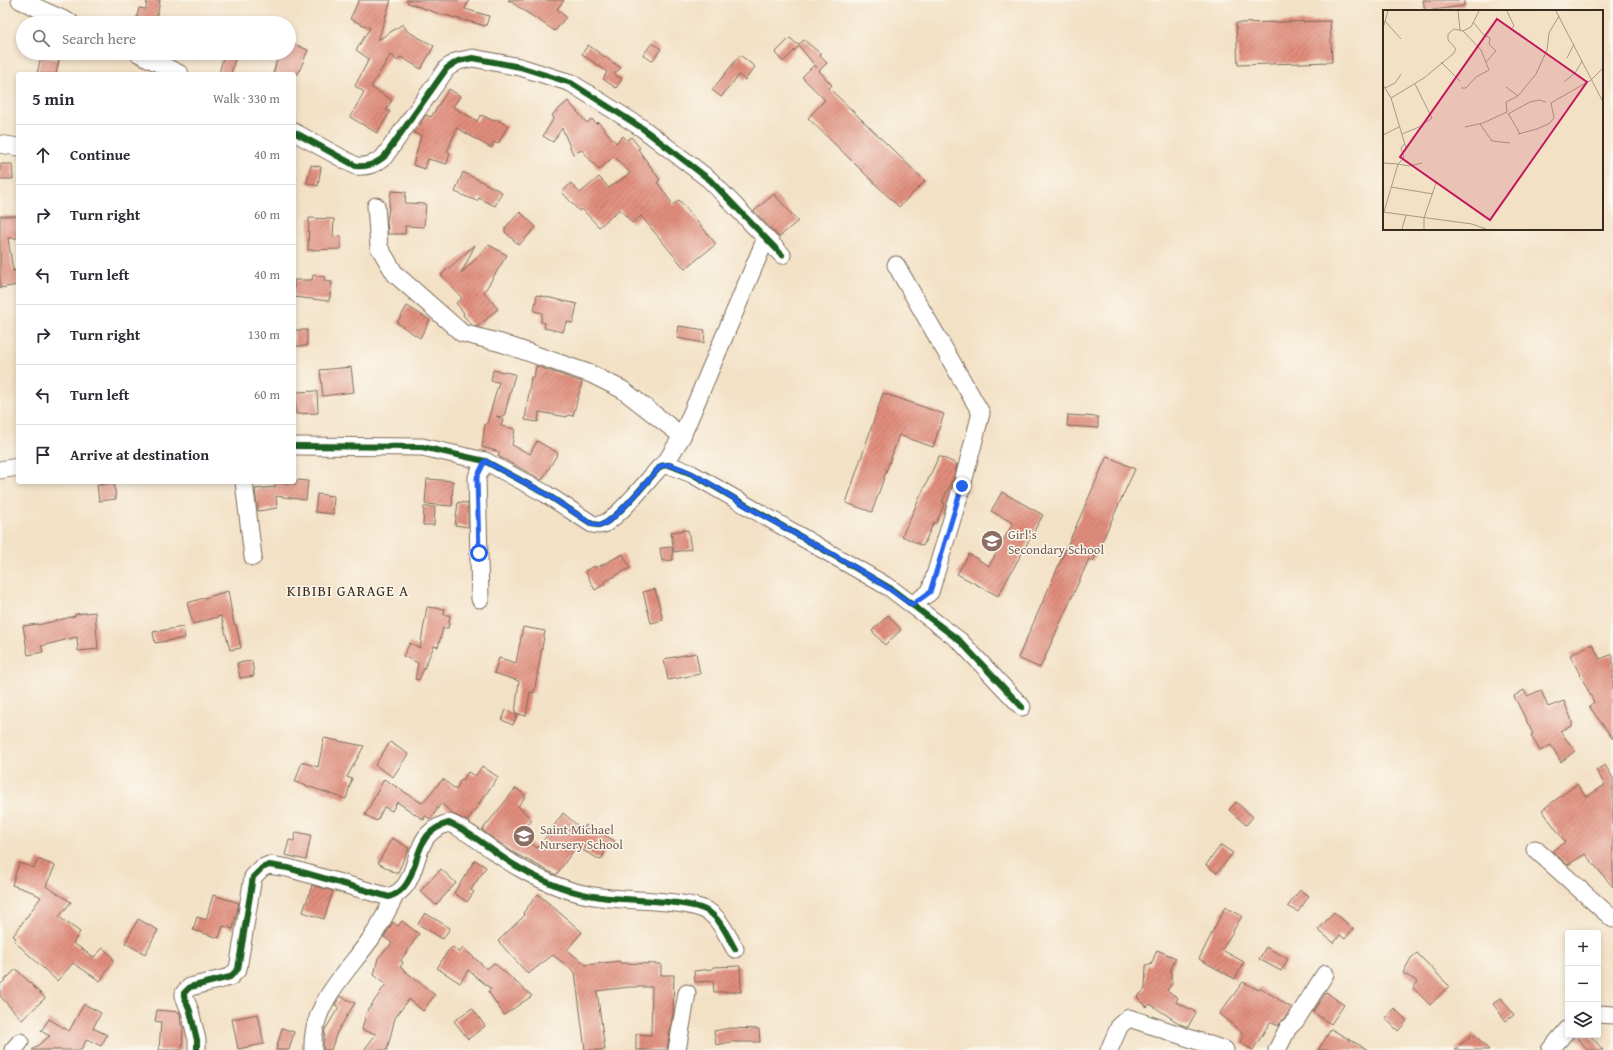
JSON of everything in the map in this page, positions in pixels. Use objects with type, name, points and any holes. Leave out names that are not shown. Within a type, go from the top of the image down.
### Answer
[{"type":"street","points":[[20,0],[56,16]]},
{"type":"street","points":[[296,133],[356,166],[364,167],[373,165],[384,157],[447,68],[458,61],[473,58],[520,67],[571,83],[642,128],[710,180],[782,255]]},
{"type":"street","points":[[152,60],[176,72]]},
{"type":"street","points":[[0,144],[16,147]]},
{"type":"street","points":[[376,206],[379,247],[395,274],[462,333],[501,343],[591,374],[623,390],[682,436]]},
{"type":"street","points":[[296,446],[422,447],[485,461],[546,494],[592,524],[600,525],[607,522],[661,466],[665,464],[682,436],[766,238]]},
{"type":"street","points":[[896,265],[981,413],[962,486],[930,592],[912,605]]},
{"type":"street","points":[[480,599],[477,477],[485,461]]},
{"type":"street","points":[[665,464],[692,474],[804,540],[848,563],[890,588],[960,641],[1022,707]]},
{"type":"street","points":[[0,470],[16,467]]},
{"type":"street","points":[[244,484],[253,557]]},
{"type":"street","points":[[197,1050],[197,1040],[184,993],[190,987],[230,977],[238,969],[253,877],[258,871],[270,865],[288,868],[389,897],[406,887],[427,836],[438,826],[449,823],[461,828],[518,867],[566,888],[599,897],[682,904],[709,912],[721,924],[735,949]]},
{"type":"street","points":[[1535,849],[1613,919]]},
{"type":"street","points":[[313,1050],[312,1040],[325,1000],[372,937],[396,894]]},
{"type":"street","points":[[1277,1050],[1288,1028],[1296,1020],[1325,974]]},
{"type":"street","points":[[677,1050],[687,993]]},
{"type":"street","points":[[1601,1014],[1613,1015]]},
{"type":"street","points":[[1109,1050],[1120,1025],[1129,1018],[1225,1050]]},
{"type":"street","points":[[1550,1050],[1565,1032]]},
{"type":"building","points":[[147,0],[160,0],[157,16],[137,16],[139,8],[146,9]]},
{"type":"building","points":[[359,0],[391,0],[378,40],[403,24],[407,31],[434,46],[421,69],[401,57],[397,61],[391,54],[371,87],[392,100],[386,110],[390,112],[377,133],[350,117],[364,92],[355,86],[369,59],[356,50],[370,28],[350,19]]},
{"type":"building","points":[[406,0],[469,0],[465,9],[489,16],[486,26],[437,13],[408,3]]},
{"type":"building","points":[[508,0],[564,0],[557,9],[566,17],[555,31]]},
{"type":"building","points":[[1423,0],[1464,0],[1464,6],[1425,10]]},
{"type":"building","points":[[1330,21],[1332,62],[1238,65],[1236,23]]},
{"type":"building","points":[[790,38],[798,45],[804,40],[821,54],[820,56],[827,63],[819,71],[832,85],[829,88],[925,181],[899,207],[808,118],[825,100],[802,77],[814,65],[817,68],[799,46],[783,62],[775,53]]},
{"type":"building","points":[[652,43],[661,49],[652,61],[643,55]]},
{"type":"building","points":[[296,45],[308,50],[298,74],[296,74],[296,72],[274,72],[277,60],[296,60]]},
{"type":"building","points":[[588,45],[621,68],[614,74],[622,79],[616,88],[603,79],[607,72],[582,54]]},
{"type":"building","points":[[740,55],[755,67],[745,80],[739,75],[721,97],[712,90]]},
{"type":"building","points":[[40,60],[59,60],[56,72],[37,72]]},
{"type":"building","points":[[222,60],[235,60],[232,72],[219,72]]},
{"type":"building","points":[[449,89],[460,96],[453,107],[477,121],[481,115],[494,121],[496,119],[508,126],[498,144],[494,142],[491,148],[457,128],[447,152],[450,153],[447,164],[428,159],[425,169],[413,165],[421,136],[414,133],[426,115],[431,117]]},
{"type":"building","points":[[568,101],[587,123],[592,119],[596,124],[598,122],[616,143],[623,136],[627,140],[631,137],[640,148],[638,149],[660,180],[657,182],[673,205],[679,200],[716,244],[685,269],[641,216],[632,223],[620,209],[599,227],[582,209],[579,211],[562,192],[571,183],[580,193],[599,177],[609,188],[630,173],[614,156],[599,170],[582,150],[573,154],[562,128],[553,142],[543,136],[554,118],[552,115]]},
{"type":"building","points":[[0,164],[12,164],[13,179],[0,179]]},
{"type":"building","points":[[311,165],[321,167],[318,186],[307,183]]},
{"type":"building","points":[[463,172],[502,192],[495,206],[479,198],[477,201],[455,192]]},
{"type":"building","points":[[391,191],[406,192],[405,203],[426,204],[424,227],[405,226],[405,234],[388,234],[387,221]]},
{"type":"building","points":[[774,194],[798,221],[779,237],[754,211]]},
{"type":"building","points":[[520,212],[536,227],[519,245],[505,232],[505,228]]},
{"type":"building","points":[[0,216],[16,216],[16,238],[8,238],[13,271],[16,270],[16,285],[0,288]]},
{"type":"building","points":[[309,218],[334,219],[333,237],[341,236],[341,249],[308,250]]},
{"type":"building","points":[[475,245],[461,274],[489,245],[507,255],[484,292],[498,309],[477,327],[472,325],[463,315],[464,313],[456,303],[462,298],[441,275]]},
{"type":"building","points":[[313,275],[325,277],[324,281],[332,282],[329,301],[296,297],[296,280],[312,280]]},
{"type":"building","points":[[537,295],[577,304],[573,323],[566,322],[563,332],[544,328],[545,323],[541,322],[542,313],[534,311]]},
{"type":"building","points":[[407,306],[430,320],[420,338],[397,323]]},
{"type":"building","points":[[679,326],[705,330],[704,343],[677,338]]},
{"type":"building","points":[[296,330],[307,330],[307,346],[296,346]]},
{"type":"building","points":[[536,366],[582,382],[573,416],[568,415],[567,417],[539,412],[538,422],[525,420],[531,377],[534,377]]},
{"type":"building","points":[[351,367],[354,392],[323,396],[320,370]]},
{"type":"building","points":[[493,370],[515,374],[504,417],[496,416],[503,420],[501,426],[515,429],[512,445],[530,454],[537,441],[558,453],[542,480],[498,456],[500,452],[482,447],[485,424],[487,424],[499,382],[491,381]]},
{"type":"building","points":[[317,391],[318,413],[296,414],[296,392]]},
{"type":"building","points":[[883,393],[944,414],[933,447],[899,435],[872,512],[846,503]]},
{"type":"building","points":[[1068,415],[1098,417],[1098,428],[1067,426]]},
{"type":"building","points":[[939,456],[957,464],[954,477],[942,502],[945,503],[923,546],[902,536]]},
{"type":"building","points":[[1107,456],[1135,469],[1093,561],[1089,559],[1040,668],[1018,658]]},
{"type":"building","points":[[427,479],[453,481],[452,506],[425,504]]},
{"type":"building","points":[[297,480],[308,481],[306,500],[276,496],[277,508],[258,511],[255,489],[275,487],[275,484],[297,484]]},
{"type":"building","points":[[114,484],[116,499],[99,501],[97,485]]},
{"type":"building","points":[[1002,492],[1043,515],[998,596],[957,574],[969,554],[989,566],[1013,523],[991,511]]},
{"type":"building","points":[[317,494],[334,496],[333,514],[315,512]]},
{"type":"building","points":[[458,502],[468,503],[468,527],[455,525]]},
{"type":"building","points":[[424,507],[435,507],[434,525],[423,525]]},
{"type":"building","points":[[688,530],[691,549],[674,552],[671,532]]},
{"type":"building","points":[[672,547],[673,560],[662,561],[660,548]]},
{"type":"building","points":[[623,554],[630,568],[604,582],[605,584],[595,590],[585,571],[595,566],[596,568]]},
{"type":"building","points":[[655,589],[663,620],[651,623],[643,592]]},
{"type":"building","points":[[228,591],[234,625],[236,625],[241,648],[230,650],[221,616],[193,624],[187,603]]},
{"type":"building","points":[[427,607],[445,609],[444,615],[450,615],[448,628],[443,628],[438,647],[434,646],[419,680],[415,679],[418,663],[403,656],[410,643],[420,648]]},
{"type":"building","points":[[95,612],[98,649],[78,651],[77,637],[41,646],[43,652],[28,655],[23,626],[38,625],[75,616],[75,614]]},
{"type":"building","points":[[888,615],[901,630],[885,645],[872,631]]},
{"type":"building","points":[[183,627],[185,638],[155,643],[153,632]]},
{"type":"building","points":[[523,627],[545,631],[534,693],[530,692],[526,716],[515,713],[519,681],[494,673],[499,658],[516,663]]},
{"type":"building","points":[[1592,644],[1600,659],[1613,654],[1613,739],[1589,706],[1594,702],[1570,655]]},
{"type":"building","points":[[696,653],[700,674],[668,680],[664,659]]},
{"type":"building","points":[[252,661],[254,676],[240,678],[237,663]]},
{"type":"building","points":[[1524,690],[1527,696],[1541,690],[1548,707],[1564,701],[1572,721],[1572,726],[1560,731],[1575,751],[1561,762],[1551,745],[1540,751],[1531,735],[1533,734],[1514,696]]},
{"type":"building","points":[[506,710],[517,715],[513,725],[502,720]]},
{"type":"building","points":[[324,738],[364,746],[347,777],[352,779],[346,799],[295,782],[302,762],[318,767]]},
{"type":"building","points":[[390,742],[408,754],[393,777],[375,765]]},
{"type":"building","points":[[1605,765],[1613,778],[1613,887],[1585,854],[1568,865],[1552,851],[1565,842],[1542,810],[1577,784],[1586,797],[1605,785],[1596,770]]},
{"type":"building","points":[[482,766],[498,777],[467,821],[453,814],[441,803],[431,819],[425,816],[424,820],[397,802],[392,811],[384,807],[377,821],[365,815],[384,779],[422,803],[443,779],[456,790],[461,779],[463,780],[468,772],[476,775]]},
{"type":"building","points":[[516,788],[526,796],[518,806],[532,820],[518,836],[538,848],[563,813],[583,830],[586,825],[615,841],[610,850],[606,849],[601,860],[576,847],[556,875],[514,853],[482,830]]},
{"type":"building","points":[[1236,802],[1253,817],[1246,825],[1229,810]]},
{"type":"building","points":[[296,832],[311,835],[306,860],[285,855],[289,840],[294,841]]},
{"type":"building","points":[[392,838],[409,848],[397,874],[378,863]]},
{"type":"building","points":[[1221,845],[1233,853],[1217,873],[1206,865]]},
{"type":"building","points":[[38,859],[55,866],[46,886],[71,902],[59,917],[80,932],[73,943],[94,957],[103,948],[113,958],[113,962],[100,981],[73,963],[57,981],[14,941],[16,938],[13,936],[41,897],[35,893],[12,885],[19,863],[34,868]]},
{"type":"building","points":[[475,860],[486,867],[471,890],[474,892],[467,902],[454,893]]},
{"type":"building","points":[[441,869],[456,883],[436,905],[420,891]]},
{"type":"building","points":[[312,885],[333,891],[324,919],[303,912]]},
{"type":"building","points":[[1300,890],[1309,896],[1298,912],[1288,906]]},
{"type":"building","points":[[538,894],[582,932],[567,950],[586,965],[620,961],[620,963],[661,964],[661,975],[674,975],[673,1012],[667,1050],[636,1050],[636,1034],[651,1035],[652,987],[629,987],[597,991],[605,1050],[585,1050],[575,972],[553,955],[528,974],[498,941],[525,915],[523,913]]},
{"type":"building","points":[[213,895],[239,903],[233,929],[223,926],[219,938],[193,930],[197,917],[206,920]]},
{"type":"building","points":[[1225,907],[1242,916],[1222,950],[1244,962],[1235,979],[1199,959]]},
{"type":"building","points":[[1334,912],[1353,929],[1345,939],[1340,935],[1334,943],[1318,930]]},
{"type":"building","points":[[425,913],[450,928],[443,939],[418,924]]},
{"type":"building","points":[[138,919],[158,930],[145,954],[125,943]]},
{"type":"building","points":[[402,921],[419,934],[401,960],[403,963],[400,967],[435,995],[423,1011],[409,999],[395,1018],[387,1050],[364,1050],[376,1034],[362,1030],[366,1013],[386,984],[374,975],[378,958],[392,943],[384,937],[393,922],[398,926]]},
{"type":"building","points":[[453,947],[459,953],[463,948],[487,969],[494,963],[532,996],[504,1015],[488,991],[491,989],[468,970],[460,983],[437,968],[448,951]]},
{"type":"building","points":[[1266,947],[1288,959],[1281,971],[1259,959]]},
{"type":"building","points":[[1157,950],[1176,958],[1171,969],[1171,980],[1173,982],[1167,990],[1178,998],[1176,1002],[1196,1012],[1188,1027],[1180,1024],[1150,1004],[1147,1007],[1137,997],[1145,989],[1146,965],[1151,965]]},
{"type":"building","points":[[1417,953],[1449,986],[1430,1005],[1413,988],[1418,982],[1403,973],[1411,958]]},
{"type":"building","points":[[740,966],[741,992],[714,992],[713,981],[695,982],[694,971],[713,969],[713,967]]},
{"type":"building","points":[[16,969],[45,998],[22,1020],[0,996],[0,985]]},
{"type":"building","points":[[1243,982],[1259,990],[1261,988],[1292,1008],[1278,1026],[1270,1022],[1253,1050],[1240,1043],[1244,1034],[1219,1014]]},
{"type":"building","points":[[1326,992],[1344,1005],[1331,1024],[1313,1012]]},
{"type":"building","points":[[340,996],[355,1003],[337,1032],[331,1050],[323,1050],[325,1030],[339,1007],[335,1005]]},
{"type":"building","points":[[1501,998],[1514,1015],[1506,1021],[1493,1004]]},
{"type":"building","points":[[84,1004],[101,1013],[93,1028],[107,1035],[101,1046],[87,1039],[81,1050],[32,1050],[50,1036],[41,1031],[49,1019],[69,1031]]},
{"type":"building","points":[[472,1008],[485,1026],[468,1039],[454,1021]]},
{"type":"building","points":[[1394,1008],[1407,1021],[1398,1031],[1385,1018]]},
{"type":"building","points":[[157,1010],[180,1012],[181,1025],[183,1026],[182,1050],[159,1050],[161,1022],[155,1021]]},
{"type":"building","points":[[258,1014],[264,1044],[238,1049],[232,1019]]},
{"type":"building","points":[[282,1028],[294,1032],[289,1050],[276,1050]]},
{"type":"building","points":[[730,1028],[759,1029],[760,1042],[731,1042],[716,1045],[714,1031]]},
{"type":"building","points":[[1331,1029],[1368,1050],[1318,1050]]},
{"type":"building","points":[[1473,1033],[1489,1050],[1455,1050]]},
{"type":"building","points":[[1578,1038],[1593,1038],[1603,1050],[1587,1050]]},
{"type":"cycle path","points":[[296,133],[356,166],[364,166],[378,162],[384,157],[447,68],[458,61],[473,58],[520,67],[571,83],[642,128],[710,180],[782,255]]},
{"type":"cycle path","points":[[296,446],[422,447],[485,461],[546,494],[592,524],[598,525],[601,525],[614,517],[635,496],[661,466],[669,465],[692,474],[890,588],[960,641],[1022,707]]},
{"type":"cycle path","points":[[197,1050],[197,1040],[184,993],[190,987],[230,977],[238,969],[253,877],[262,868],[269,865],[288,868],[389,897],[398,893],[405,886],[413,870],[422,844],[427,836],[437,828],[449,823],[467,832],[518,867],[547,882],[569,890],[601,897],[657,901],[700,908],[709,912],[717,919],[735,949]]},
{"type":"place","name":"Girl's Secondary School","points":[[992,541]]},
{"type":"place","name":"Saint Michael Nursery School","points":[[524,836]]},
{"type":"district","name":"KIBIBI GARAGE A","points":[[348,590]]},
{"type":"route","points":[[479,553],[477,477],[485,461],[546,494],[583,519],[592,524],[600,525],[607,522],[621,509],[661,466],[665,464],[692,474],[804,540],[848,563],[890,588],[912,605],[930,592],[962,486]]}]
